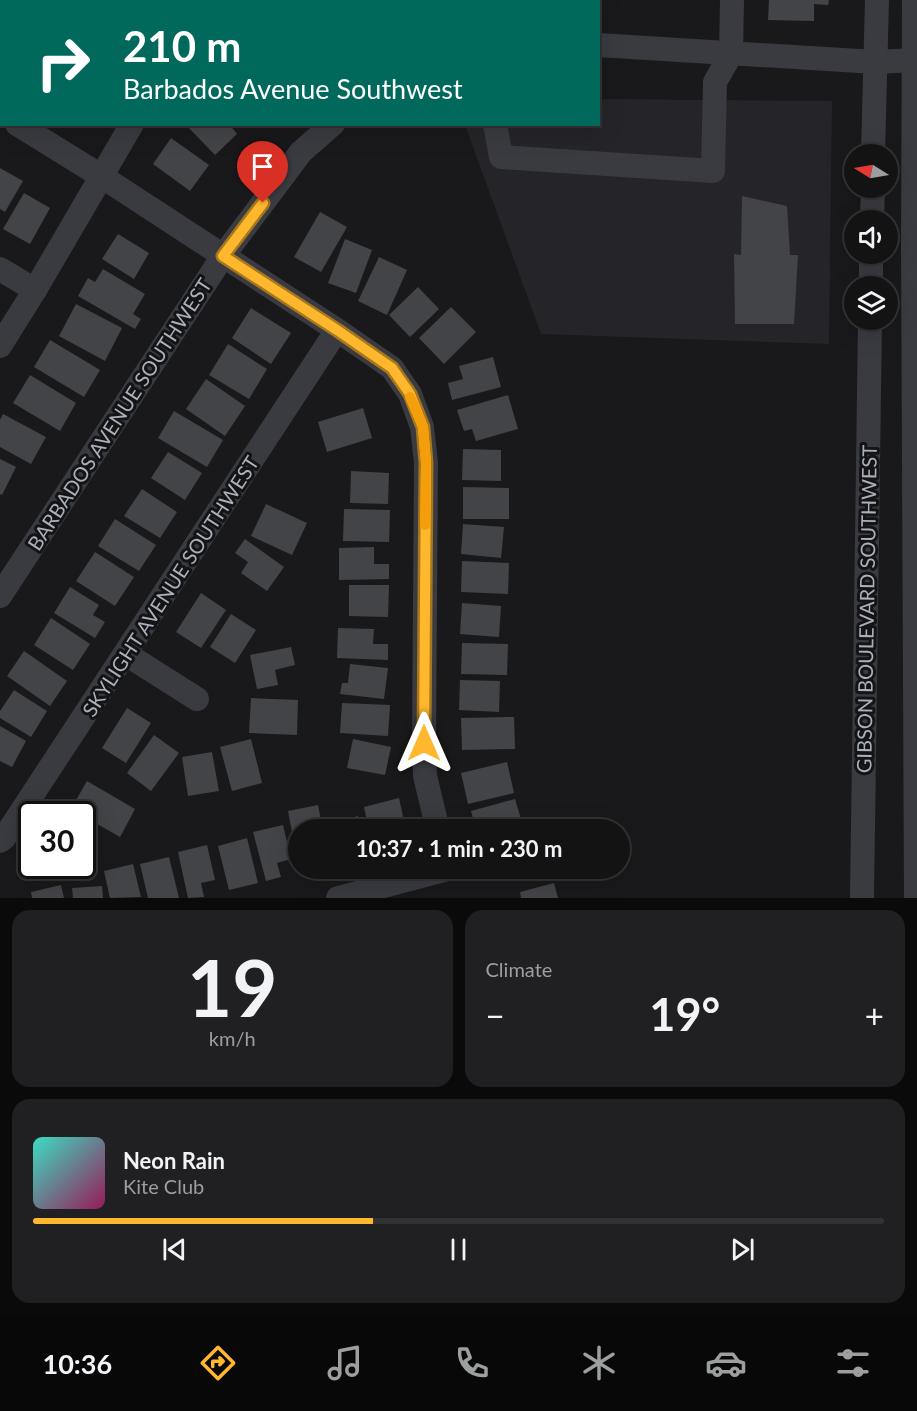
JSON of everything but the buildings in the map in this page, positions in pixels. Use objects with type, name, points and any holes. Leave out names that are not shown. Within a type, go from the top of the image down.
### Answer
[{"type":"street","points":[[495,126],[501,157],[713,171],[715,82],[732,54],[732,0]]},
{"type":"street","points":[[873,144],[877,0]]},
{"type":"street","points":[[914,0],[916,898]]},
{"type":"street","points":[[600,45],[875,62],[915,60]]},
{"type":"street","points":[[20,126],[337,330],[392,368],[410,394],[423,427],[426,463],[424,743],[425,776],[435,819]]},
{"type":"street","points":[[0,346],[131,126]]},
{"type":"street","name":"BARBADOS AVENUE SOUTHWEST","points":[[0,596],[223,256],[301,152],[331,126]]},
{"type":"street","points":[[0,269],[35,290]]},
{"type":"street","name":"SKYLIGHT AVENUE SOUTHWEST","points":[[0,841],[126,654],[337,330]]},
{"type":"street","name":"GIBSON BOULEVARD SOUTHWEST","points":[[862,898],[870,330]]},
{"type":"street","points":[[126,654],[197,699]]},
{"type":"street","points":[[338,898],[411,879]]},
{"type":"shaded area","points":[[600,99],[832,101],[829,344],[541,334],[465,126],[600,126]]},
{"type":"slow traffic","points":[[410,397],[423,427],[426,463],[425,525]]},
{"type":"route","points":[[263,203],[223,256],[392,368],[410,394],[423,427],[426,463],[424,743]]}]
